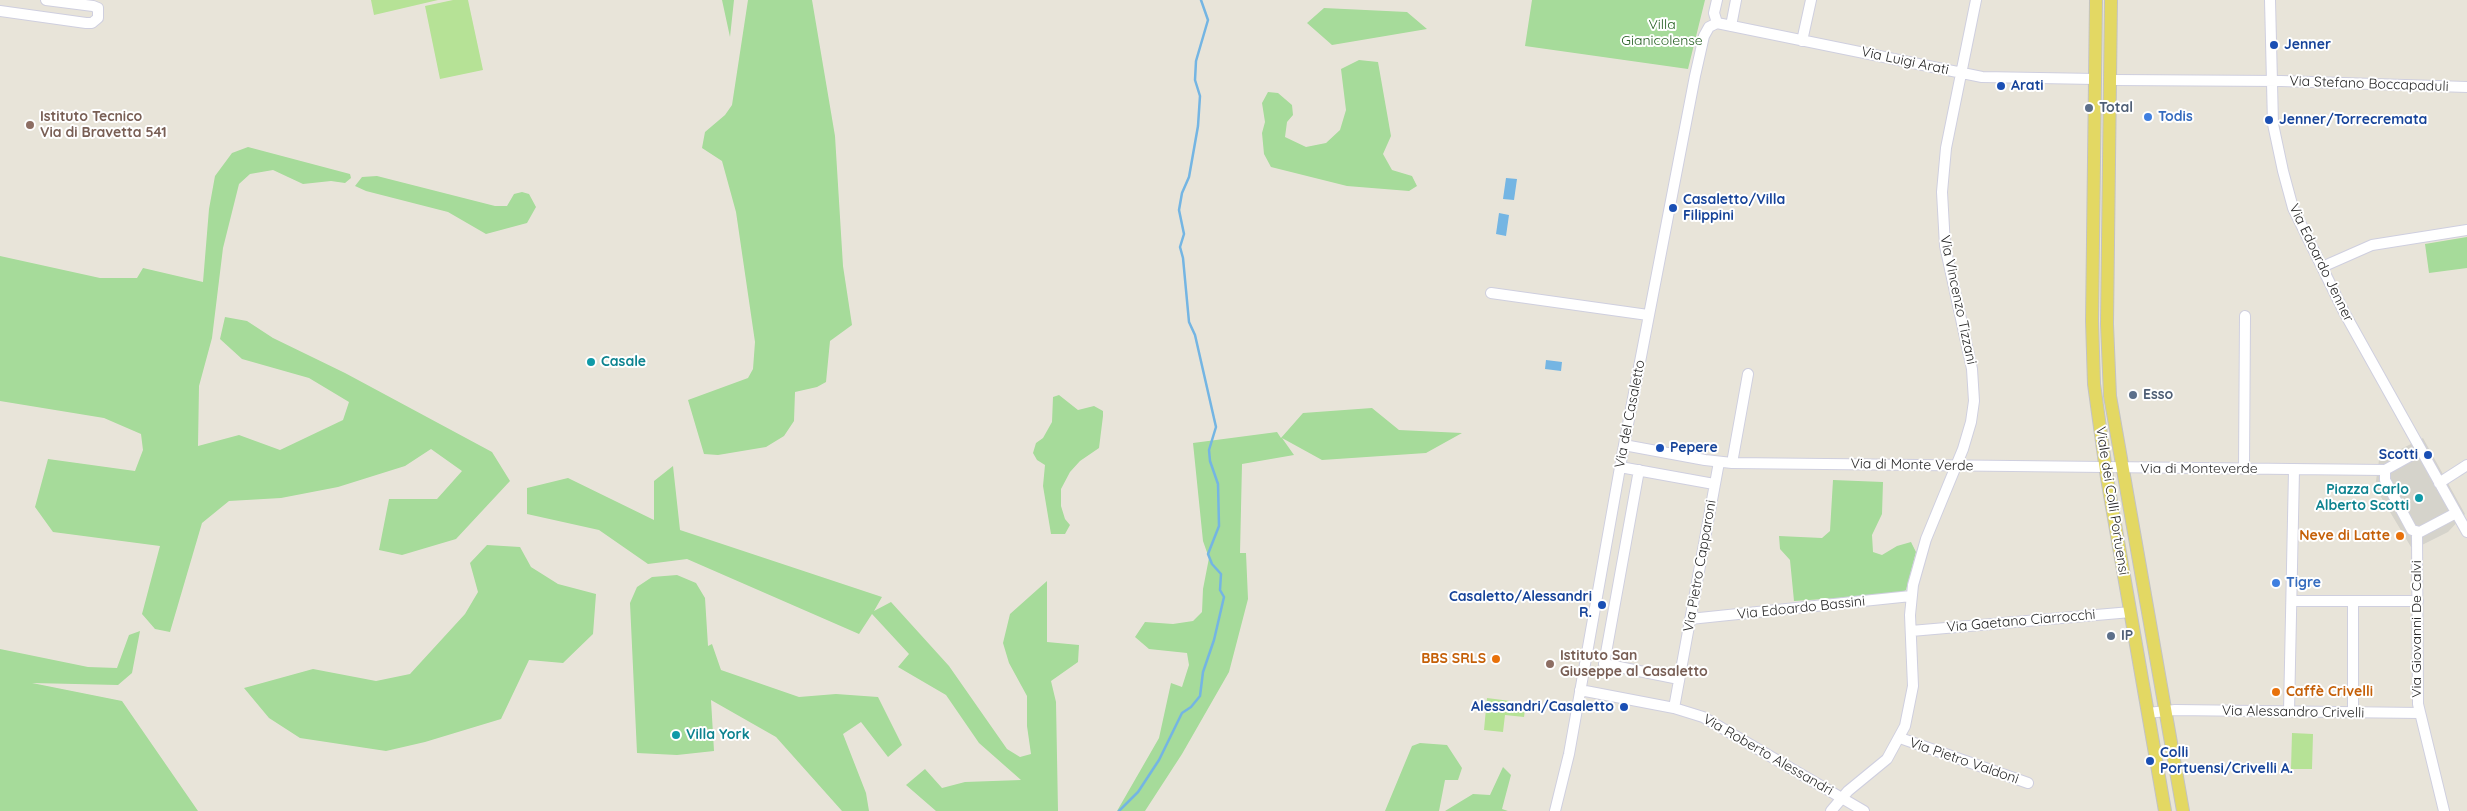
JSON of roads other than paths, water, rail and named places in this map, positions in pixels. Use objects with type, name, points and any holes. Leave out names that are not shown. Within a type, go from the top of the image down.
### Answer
[{"type":"main road","name":"Viale dei Colli Portuensi","points":[[2096,0],[2092,354],[2105,468],[2165,811]]},
{"type":"main road","name":"Viale dei Colli Portuensi","points":[[2111,0],[2112,80],[2107,288],[2108,379],[2183,811]]},
{"type":"street","points":[[1,0],[0,10],[86,23],[92,23],[98,18],[98,8],[93,6],[46,0]]},
{"type":"street","points":[[1716,22],[1714,13],[1717,0]]},
{"type":"street","points":[[1731,26],[1736,0]]},
{"type":"street","points":[[1802,41],[1811,0]]},
{"type":"street","name":"Via Vincenzo Tizzani","points":[[1831,811],[1841,797],[1882,764],[1900,738],[1912,700],[1911,596],[1923,546],[1956,466],[1971,422],[1974,385],[1969,353],[1945,246],[1942,192],[1946,148],[1976,0]]},
{"type":"street","name":"Via Edoardo Jenner","points":[[2270,0],[2271,81],[2275,132],[2287,189],[2301,226],[2344,312],[2421,450]]},
{"type":"street","name":"Via Luigi Arati","points":[[1716,22],[1802,41],[1999,78],[2096,79]]},
{"type":"street","name":"Via del Casaletto","points":[[1555,811],[1569,754],[1648,315],[1702,43],[1706,31],[1716,22]]},
{"type":"street","name":"Via Stefano Boccapaduli","points":[[2112,80],[2271,81],[2467,87]]},
{"type":"street","points":[[2095,116],[2111,116]]},
{"type":"street","points":[[2322,267],[2372,245],[2467,230]]},
{"type":"street","points":[[2093,287],[2107,288]]},
{"type":"street","points":[[1491,294],[1648,315]]},
{"type":"street","points":[[2244,469],[2245,316]]},
{"type":"street","points":[[1732,463],[1748,374]]},
{"type":"street","name":"Via di Monte Verde","points":[[1624,445],[1732,463],[2105,468]]},
{"type":"street","points":[[2289,712],[2294,470],[2386,470],[2421,450],[2467,532]]},
{"type":"street","name":"Via Pietro Capparoni","points":[[1674,708],[1718,462]]},
{"type":"street","points":[[2439,483],[2467,465]]},
{"type":"street","points":[[1620,467],[1714,484]]},
{"type":"street","name":"Via di Monteverde","points":[[2105,468],[2294,470]]},
{"type":"street","points":[[1639,470],[1604,664],[1679,679]]},
{"type":"street","points":[[2386,470],[2385,480],[2412,530],[2417,533],[2456,513]]},
{"type":"street","name":"Via Giovanni De Calvi","points":[[2417,533],[2418,704],[2444,811]]},
{"type":"street","name":"Via Edoardo Bassini","points":[[1690,619],[1911,596]]},
{"type":"street","points":[[2292,601],[2418,601]]},
{"type":"street","points":[[2353,602],[2353,713]]},
{"type":"street","name":"Via Gaetano Ciarrocchi","points":[[1911,631],[2131,612]]},
{"type":"street","name":"Via Roberto Alessandri","points":[[1580,690],[1674,708],[1712,722],[1864,811]]},
{"type":"street","points":[[2148,713],[2166,710]]},
{"type":"street","name":"Via Alessandro Crivelli","points":[[2166,710],[2420,714]]},
{"type":"street","name":"Via Pietro Valdoni","points":[[1900,738],[2028,783]]},
{"type":"water","points":[[1506,178],[1517,179],[1514,200],[1503,199]]},
{"type":"water","points":[[1499,213],[1509,215],[1506,236],[1496,234]]},
{"type":"water","points":[[1546,360],[1562,362],[1561,371],[1545,369]]},
{"type":"waterway","points":[[1119,811],[1138,792],[1159,760],[1182,713],[1191,707],[1200,696],[1203,672],[1214,640],[1224,597],[1220,590],[1221,574],[1212,564],[1208,554],[1219,526],[1218,484],[1210,461],[1209,450],[1216,427],[1195,335],[1189,322],[1183,258],[1180,247],[1184,234],[1179,210],[1182,193],[1189,177],[1198,126],[1200,96],[1195,80],[1196,61],[1208,20],[1201,0]]},
{"type":"place","name":"Jenner","points":[[2274,45]]},
{"type":"place","name":"Arati","points":[[2001,86]]},
{"type":"place","name":"Total","points":[[2089,108]]},
{"type":"place","name":"Todis","points":[[2148,117]]},
{"type":"place","name":"Jenner/Torrecremata","points":[[2269,120]]},
{"type":"place","name":"Istituto Tecnico Via di Bravetta 541","points":[[30,125]]},
{"type":"place","name":"Casaletto/Villa Filippini","points":[[1673,208]]},
{"type":"place","name":"Casale","points":[[591,362]]},
{"type":"place","name":"Esso","points":[[2133,395]]},
{"type":"place","name":"Pepere","points":[[1660,448]]},
{"type":"place","name":"Scotti","points":[[2428,455]]},
{"type":"place","name":"Piazza Carlo Alberto Scotti","points":[[2419,498]]},
{"type":"place","name":"Neve di Latte","points":[[2400,536]]},
{"type":"place","name":"Tigre","points":[[2276,583]]},
{"type":"place","name":"Casaletto/Alessandri R.","points":[[1602,605]]},
{"type":"place","name":"IP","points":[[2111,636]]},
{"type":"place","name":"BBS SRLS","points":[[1496,659]]},
{"type":"place","name":"Istituto San Giuseppe al Casaletto","points":[[1550,664]]},
{"type":"place","name":"Caffè Crivelli","points":[[2276,692]]},
{"type":"place","name":"Alessandri/Casaletto","points":[[1624,707]]},
{"type":"place","name":"Villa York","points":[[676,735]]},
{"type":"place","name":"Colli Portuensi/Crivelli A.","points":[[2150,761]]},
{"type":"park label","name":"Villa Gianicolense","points":[[1662,33]]}]
